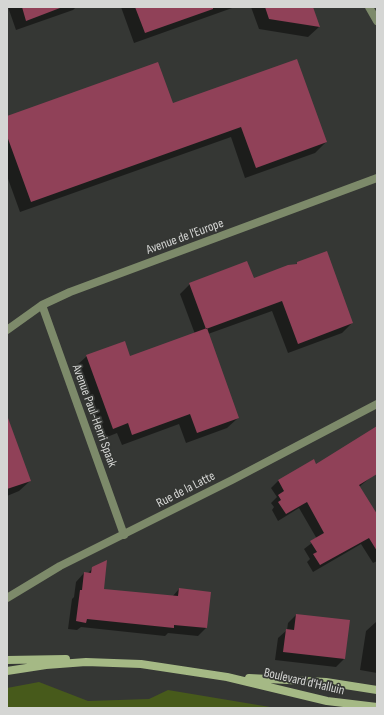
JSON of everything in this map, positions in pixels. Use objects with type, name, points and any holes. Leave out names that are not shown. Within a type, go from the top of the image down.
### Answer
[{"type":"main road","name":"Boulevard d'Halluin","points":[[7,660],[58,658],[153,666],[227,677],[327,701],[377,707]]},
{"type":"main road","name":"Boulevard d'Halluin","points":[[7,671],[46,665],[96,662]]},
{"type":"main road","name":"Boulevard d'Halluin","points":[[227,677],[326,682],[377,690]]},
{"type":"street","points":[[369,7],[377,22]]},
{"type":"street","name":"Avenue de l'Europe","points":[[7,330],[42,305],[70,292],[377,178]]},
{"type":"street","name":"Avenue Paul-Henri Spaak","points":[[42,305],[124,535]]},
{"type":"street","name":"Rue de la Latte","points":[[7,598],[60,566],[232,480],[377,404]]},
{"type":"green space","points":[[39,682],[88,701],[149,699],[168,690],[276,708],[7,708],[7,688]]},
{"type":"building","points":[[22,7],[60,7],[60,8],[26,21]]},
{"type":"building","points":[[135,7],[213,7],[213,9],[145,33]]},
{"type":"building","points":[[265,7],[313,7],[320,27],[269,19]]},
{"type":"building","points":[[297,59],[327,142],[256,168],[241,127],[31,202],[7,136],[7,116],[158,62],[173,103]]},
{"type":"building","points":[[327,251],[353,323],[298,344],[282,301],[206,329],[189,283],[247,261],[254,278],[288,265],[297,264],[297,262]]},
{"type":"building","points":[[207,328],[239,418],[197,433],[190,414],[132,435],[128,423],[113,429],[86,355],[125,341],[130,356]]},
{"type":"building","points":[[7,418],[31,481],[7,489]]},
{"type":"building","points":[[377,426],[377,474],[359,485],[377,514],[377,551],[369,538],[320,565],[313,554],[317,552],[310,541],[324,533],[307,502],[286,514],[278,502],[281,500],[278,495],[284,491],[278,480],[314,459],[316,464]]},
{"type":"building","points":[[107,560],[104,589],[178,596],[179,588],[211,592],[207,628],[174,625],[174,628],[87,619],[86,623],[76,621],[84,572],[91,573],[92,567]]},
{"type":"building","points":[[296,614],[350,620],[345,659],[283,652],[286,629],[294,630]]}]
